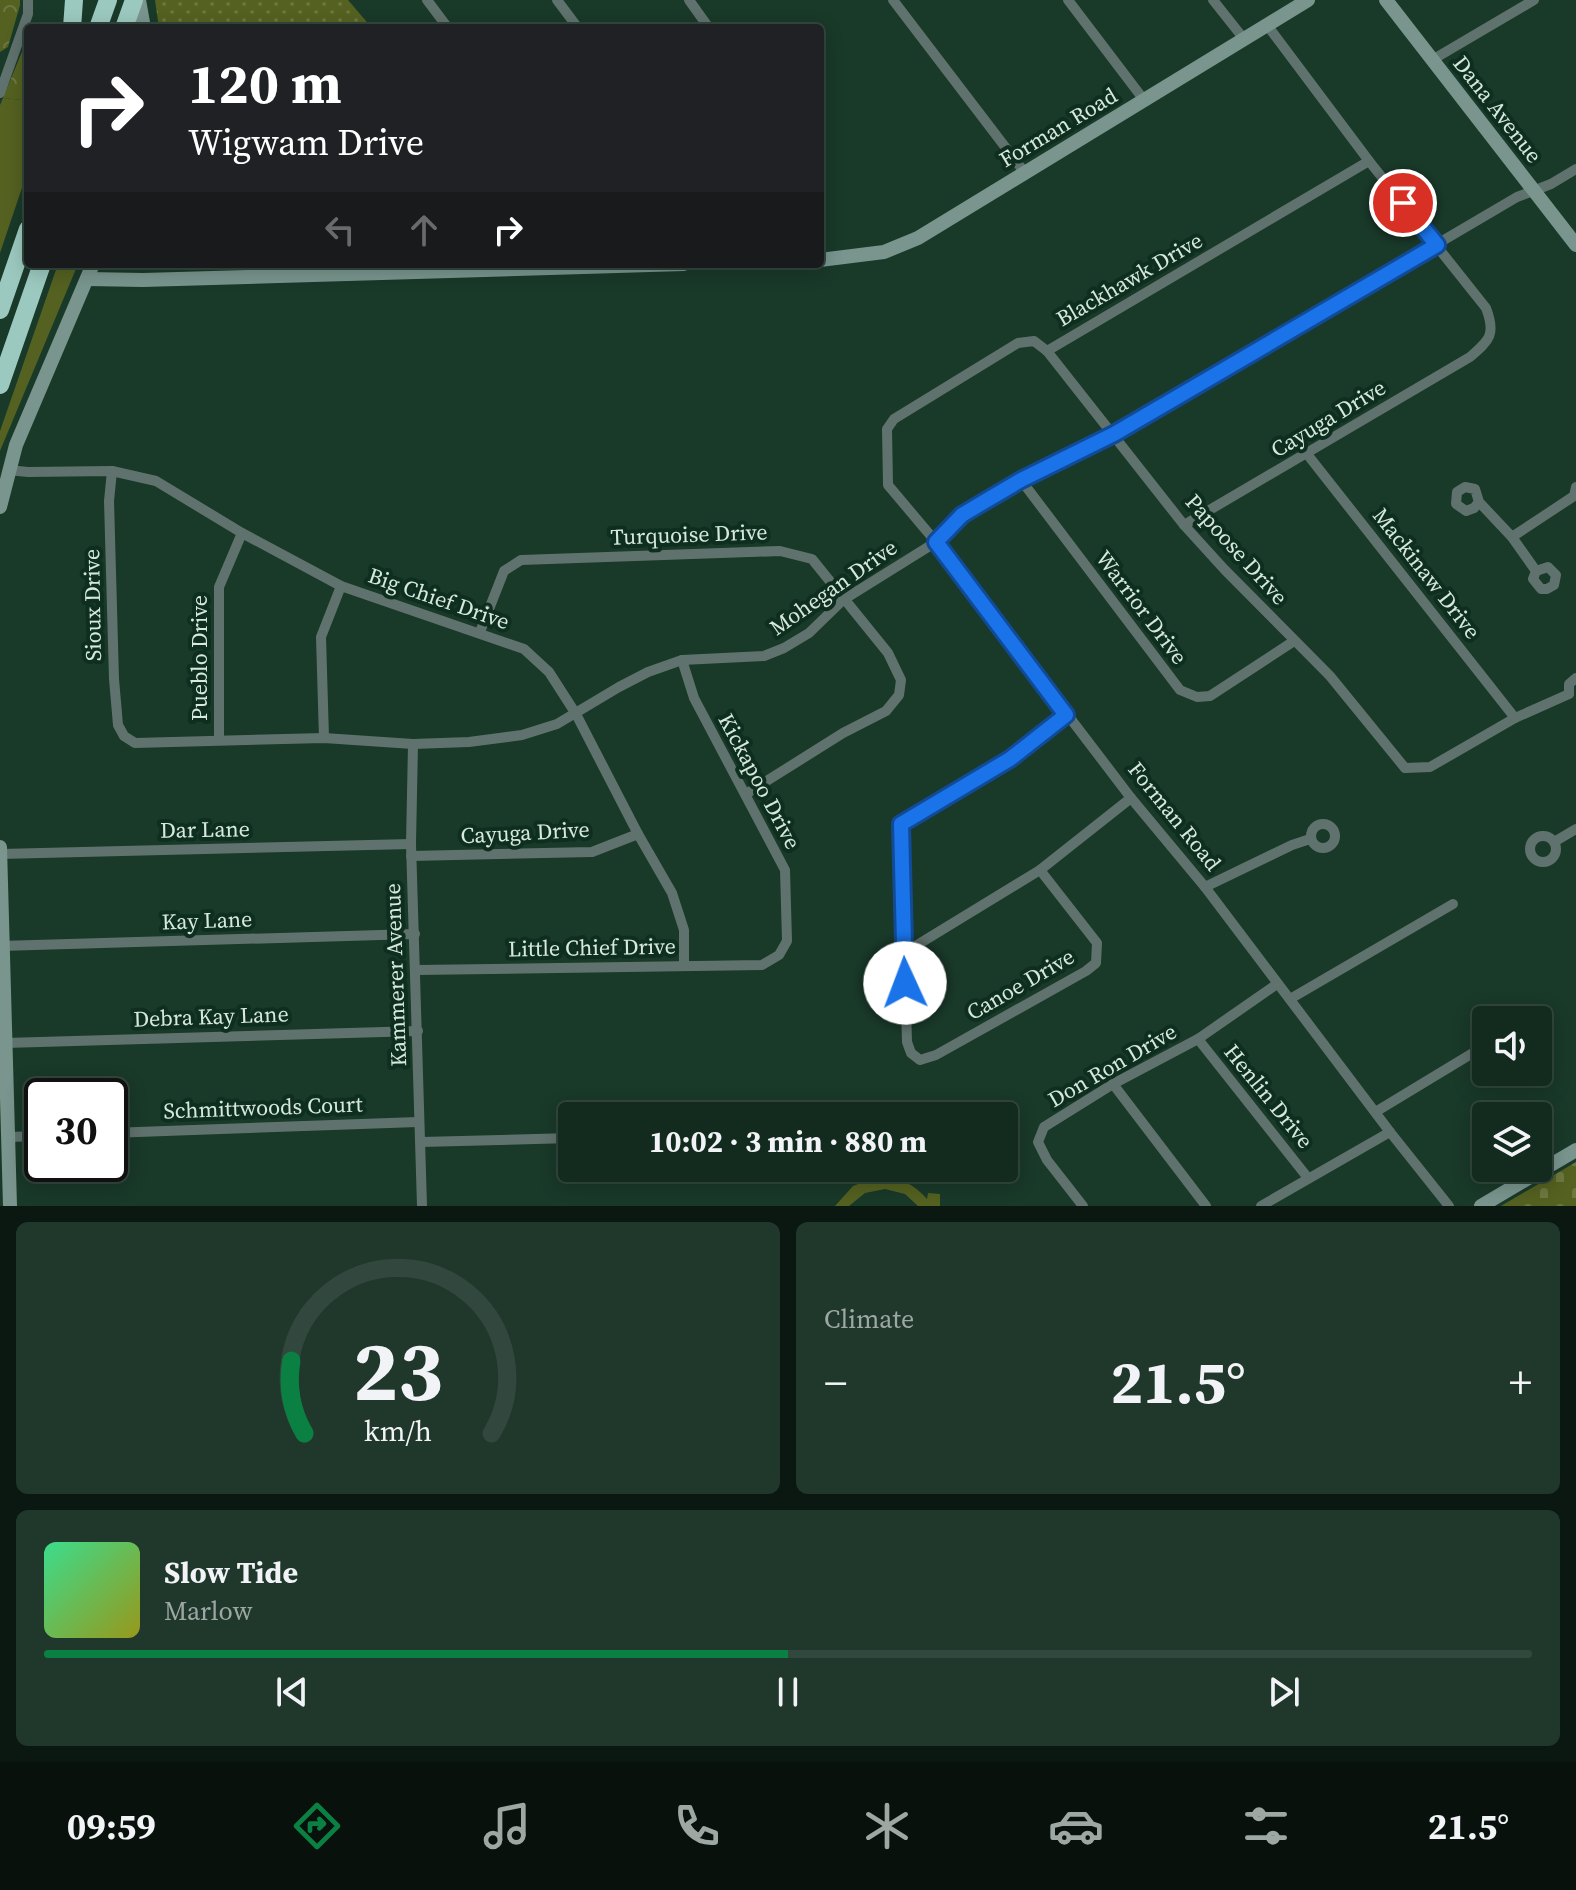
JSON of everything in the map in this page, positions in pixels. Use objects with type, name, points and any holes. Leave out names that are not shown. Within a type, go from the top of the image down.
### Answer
[{"type":"highway","points":[[72,24],[74,0]]},
{"type":"highway","points":[[99,24],[108,0]]},
{"type":"highway","points":[[126,24],[137,0]]},
{"type":"highway","points":[[0,310],[24,241]]},
{"type":"highway","points":[[0,385],[41,268]]},
{"type":"street","points":[[24,24],[28,0]]},
{"type":"street","points":[[137,0],[143,24]]},
{"type":"street","points":[[427,0],[445,24]]},
{"type":"street","points":[[557,0],[575,24]]},
{"type":"street","points":[[689,0],[706,24]]},
{"type":"street","points":[[893,0],[1025,173]]},
{"type":"street","points":[[1068,0],[1144,100]]},
{"type":"street","points":[[1213,0],[1244,39]]},
{"type":"street","name":"Forman Road","points":[[824,260],[864,256],[901,246],[941,225],[1308,0]]},
{"type":"street","name":"Dana Avenue","points":[[1386,0],[1576,245]]},
{"type":"street","points":[[1432,60],[1534,0]]},
{"type":"street","points":[[0,93],[24,25]]},
{"type":"street","points":[[1267,25],[1369,161],[1437,245]]},
{"type":"street","name":"Blackhawk Drive","points":[[886,448],[887,429],[894,419],[1018,343],[1034,341],[1047,351],[1369,161]]},
{"type":"street","name":"Mohegan Drive","points":[[124,736],[135,743],[150,744],[324,738],[413,744],[469,742],[522,735],[557,724],[629,682],[682,660],[764,656],[809,633],[843,600],[936,542],[962,515],[1021,480],[1114,434],[1517,197],[1576,169]]},
{"type":"street","name":"Cayuga Drive","points":[[1184,525],[1470,357],[1489,341],[1492,323],[1486,308],[1437,245]]},
{"type":"street","points":[[0,507],[8,470],[25,422],[91,268]]},
{"type":"street","points":[[87,279],[549,268]]},
{"type":"street","name":"Papoose Drive","points":[[1047,351],[1184,525],[1330,676],[1405,768],[1430,767],[1515,718]]},
{"type":"street","name":"Forman Road","points":[[886,448],[888,485],[936,542],[1131,798],[1205,887],[1449,1206]]},
{"type":"street","name":"Mackinaw Drive","points":[[1307,454],[1515,718]]},
{"type":"street","name":"Big Chief Drive","points":[[8,470],[112,471],[156,481],[242,533],[341,586],[524,649],[549,672],[576,714],[672,893],[684,930],[684,966]]},
{"type":"street","name":"Sioux Drive","points":[[112,471],[109,501],[114,679],[118,725],[124,736]]},
{"type":"street","name":"Warrior Drive","points":[[1021,480],[1180,690],[1197,697],[1210,696],[1294,641]]},
{"type":"street","points":[[1512,537],[1575,494]]},
{"type":"street","points":[[1479,502],[1512,537],[1536,571]]},
{"type":"street","name":"Pueblo Drive","points":[[219,740],[219,587],[242,533]]},
{"type":"street","name":"Turquoise Drive","points":[[480,632],[504,571],[521,560],[780,551],[812,559],[897,667],[901,680],[899,695],[893,705],[746,794]]},
{"type":"street","points":[[324,738],[321,637],[341,586]]},
{"type":"street","name":"Kickapoo Drive","points":[[682,660],[694,698],[785,870],[787,941],[779,955],[768,964]]},
{"type":"street","points":[[1515,718],[1572,697],[1569,684],[1576,678]]},
{"type":"street","points":[[904,953],[901,824],[1010,759],[1066,715]]},
{"type":"street","name":"Kammerer Avenue","points":[[413,744],[411,856],[417,970],[422,1206]]},
{"type":"street","points":[[904,953],[1040,870],[1131,798]]},
{"type":"street","points":[[1554,842],[1576,829]]},
{"type":"street","name":"Cayuga Drive","points":[[411,856],[592,852],[638,834]]},
{"type":"street","points":[[1205,887],[1310,839]]},
{"type":"street","name":"Dar Lane","points":[[0,854],[411,844]]},
{"type":"street","points":[[0,847],[10,1206]]},
{"type":"street","name":"Canoe Drive","points":[[904,953],[907,1042],[911,1053],[920,1060],[936,1055],[1086,971],[1096,963],[1097,943],[1040,870]]},
{"type":"street","points":[[1290,999],[1453,904]]},
{"type":"street","name":"Kay Lane","points":[[1,946],[415,934]]},
{"type":"street","name":"Little Chief Drive","points":[[417,970],[768,964]]},
{"type":"street","name":"Don Ron Drive","points":[[1083,1206],[1047,1160],[1038,1142],[1044,1127],[1113,1084],[1198,1039],[1277,984]]},
{"type":"street","name":"Debra Kay Lane","points":[[5,1043],[418,1031]]},
{"type":"street","name":"Henlin Drive","points":[[1198,1039],[1308,1178]]},
{"type":"street","points":[[1377,1111],[1472,1053]]},
{"type":"street","points":[[1113,1084],[1206,1206]]},
{"type":"street","name":"Schmittwoods Court","points":[[128,1132],[418,1122]]},
{"type":"street","points":[[1261,1206],[1390,1132]]},
{"type":"street","points":[[8,1137],[24,1137]]},
{"type":"street","points":[[421,1142],[558,1138]]},
{"type":"street","points":[[1481,1206],[1576,1150]]},
{"type":"green space","points":[[0,0],[20,0],[20,5],[8,47],[0,52]]},
{"type":"green space","points":[[155,0],[348,0],[369,24],[158,24]]},
{"type":"green space","points":[[24,47],[24,97],[22,100],[3,98]]},
{"type":"green space","points":[[24,97],[24,182],[0,253],[0,105],[3,98],[22,100]]},
{"type":"green space","points":[[57,268],[76,268],[0,451],[0,431]]},
{"type":"green space","points":[[1576,1162],[1576,1206],[1501,1206],[1542,1182],[1552,1182],[1552,1176]]},
{"type":"green space","points":[[864,1182],[905,1182],[927,1199],[928,1193],[940,1194],[940,1206],[918,1206],[905,1194],[885,1189],[865,1193],[849,1206],[835,1206],[853,1186]]},
{"type":"route","points":[[905,983],[901,824],[1010,759],[1066,715],[936,542],[962,515],[982,503],[1114,434],[1437,245],[1403,203]]}]
